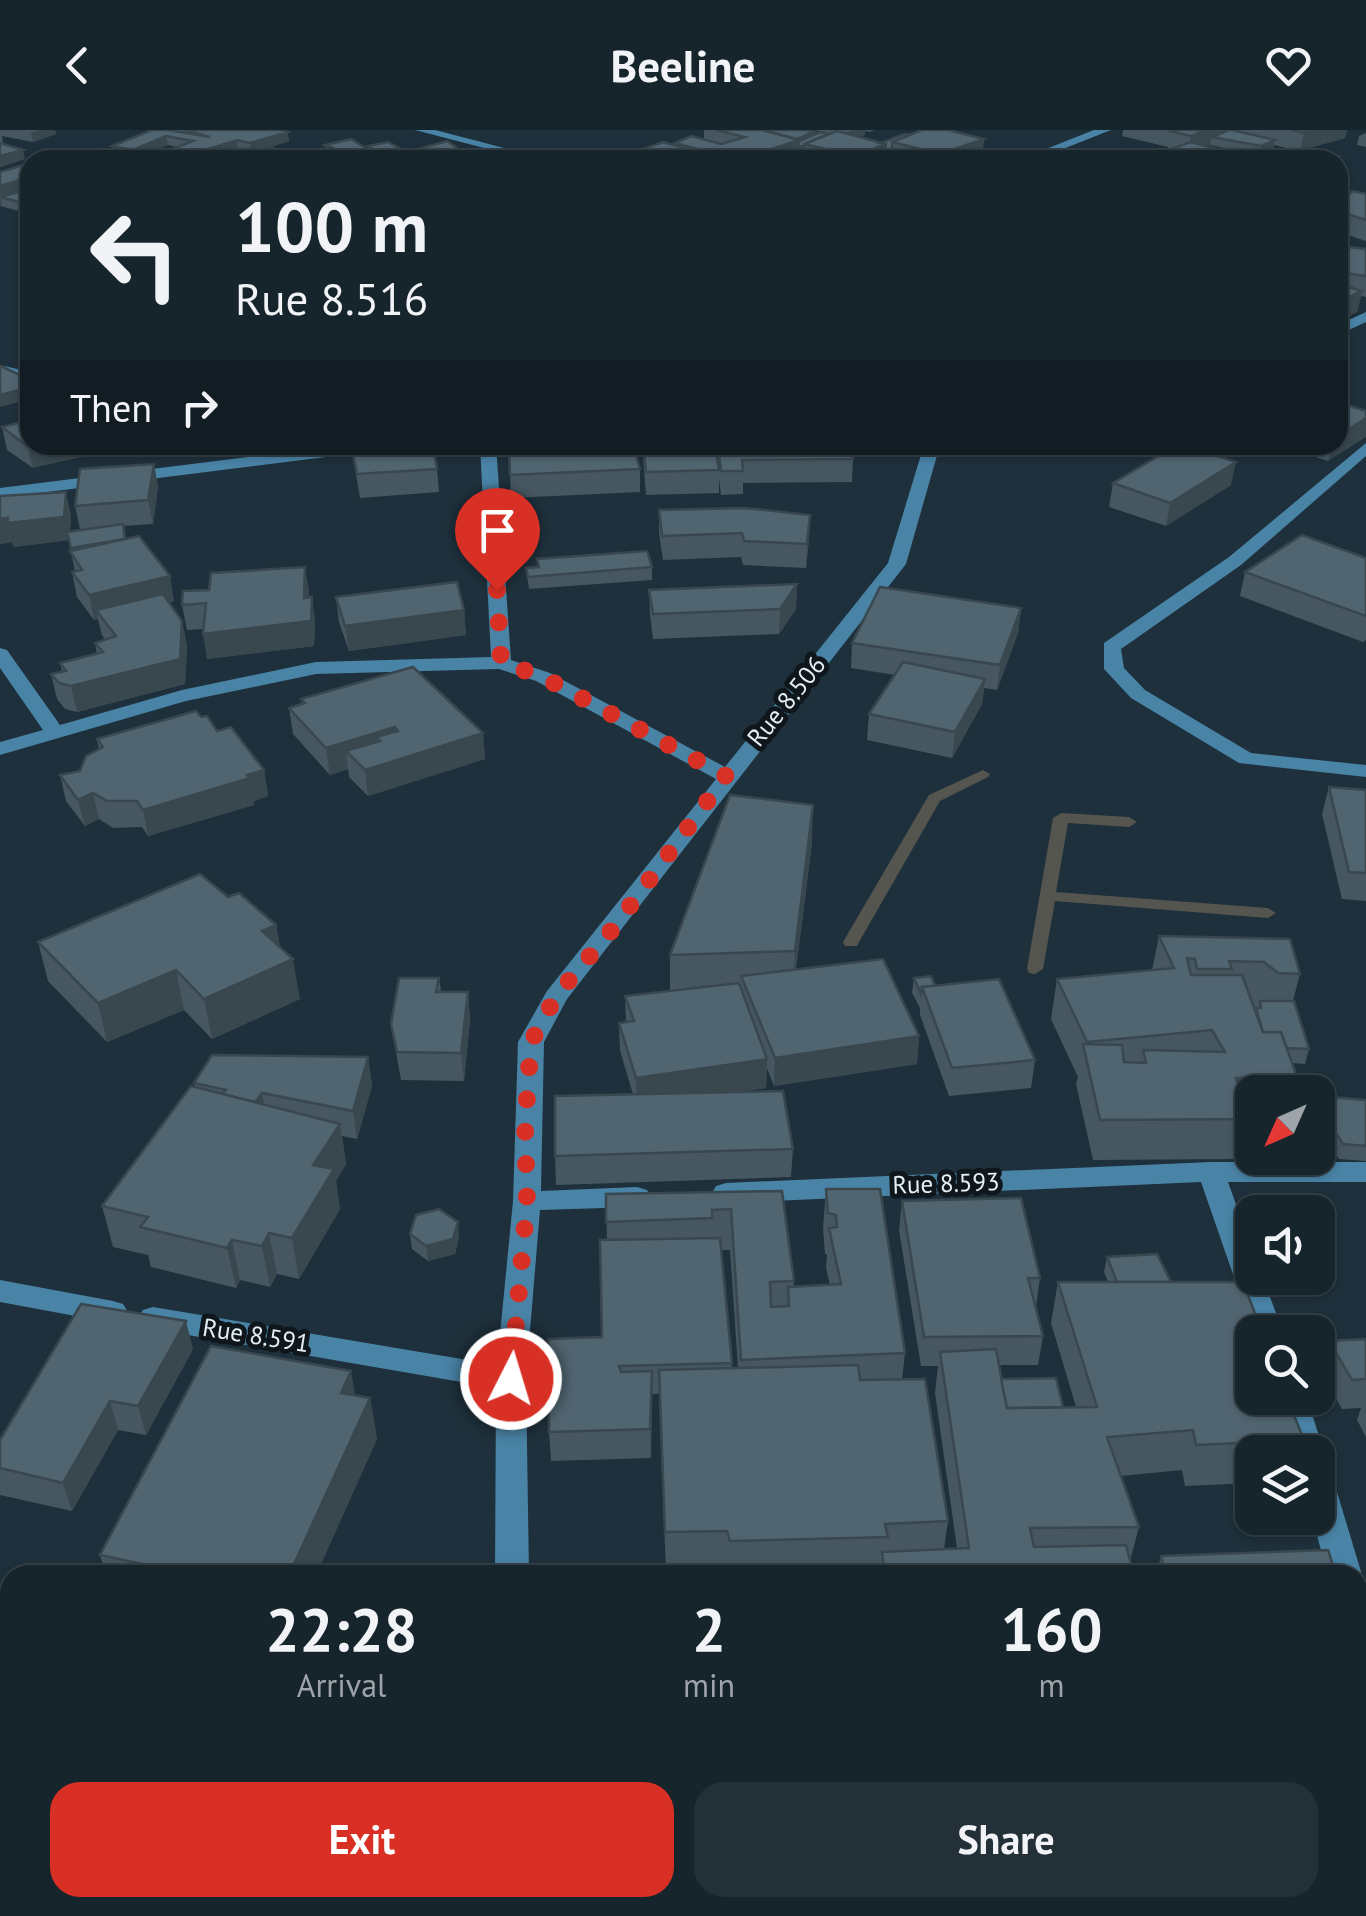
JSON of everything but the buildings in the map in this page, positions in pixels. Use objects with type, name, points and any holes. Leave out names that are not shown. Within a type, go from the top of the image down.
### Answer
[{"type":"street","points":[[420,130],[505,150]]},
{"type":"street","points":[[1051,150],[1106,130]]},
{"type":"street","points":[[473,142],[475,150]]},
{"type":"street","points":[[1366,448],[1235,562],[1111,647],[1114,669],[1138,694],[1246,760],[1366,771]]},
{"type":"street","points":[[0,493],[271,455]]},
{"type":"street","points":[[489,455],[501,662]]},
{"type":"street","name":"Rue 8.506","points":[[512,1565],[511,1379],[527,1202],[525,1125],[531,1042],[556,996],[616,925],[726,776],[897,564],[929,455]]},
{"type":"street","points":[[0,654],[55,733]]},
{"type":"street","points":[[0,748],[182,696],[316,668],[501,662],[543,677],[726,776]]},
{"type":"street","points":[[1210,1172],[1262,1315]]},
{"type":"street","name":"Rue 8.593","points":[[702,1194],[1210,1172],[1366,1172]]},
{"type":"street","points":[[527,1202],[664,1196]]},
{"type":"street","name":"Rue 8.591","points":[[0,1291],[511,1379]]},
{"type":"street","points":[[1334,1535],[1343,1565]]},
{"type":"waterway","points":[[851,942],[934,798],[983,774]]},
{"type":"waterway","points":[[1035,969],[1061,818],[1129,822]]},
{"type":"waterway","points":[[1049,896],[1268,913]]},
{"type":"route","points":[[497,590],[501,662],[543,677],[726,776],[616,925],[556,996],[531,1042],[525,1125],[527,1202],[511,1379]]}]
